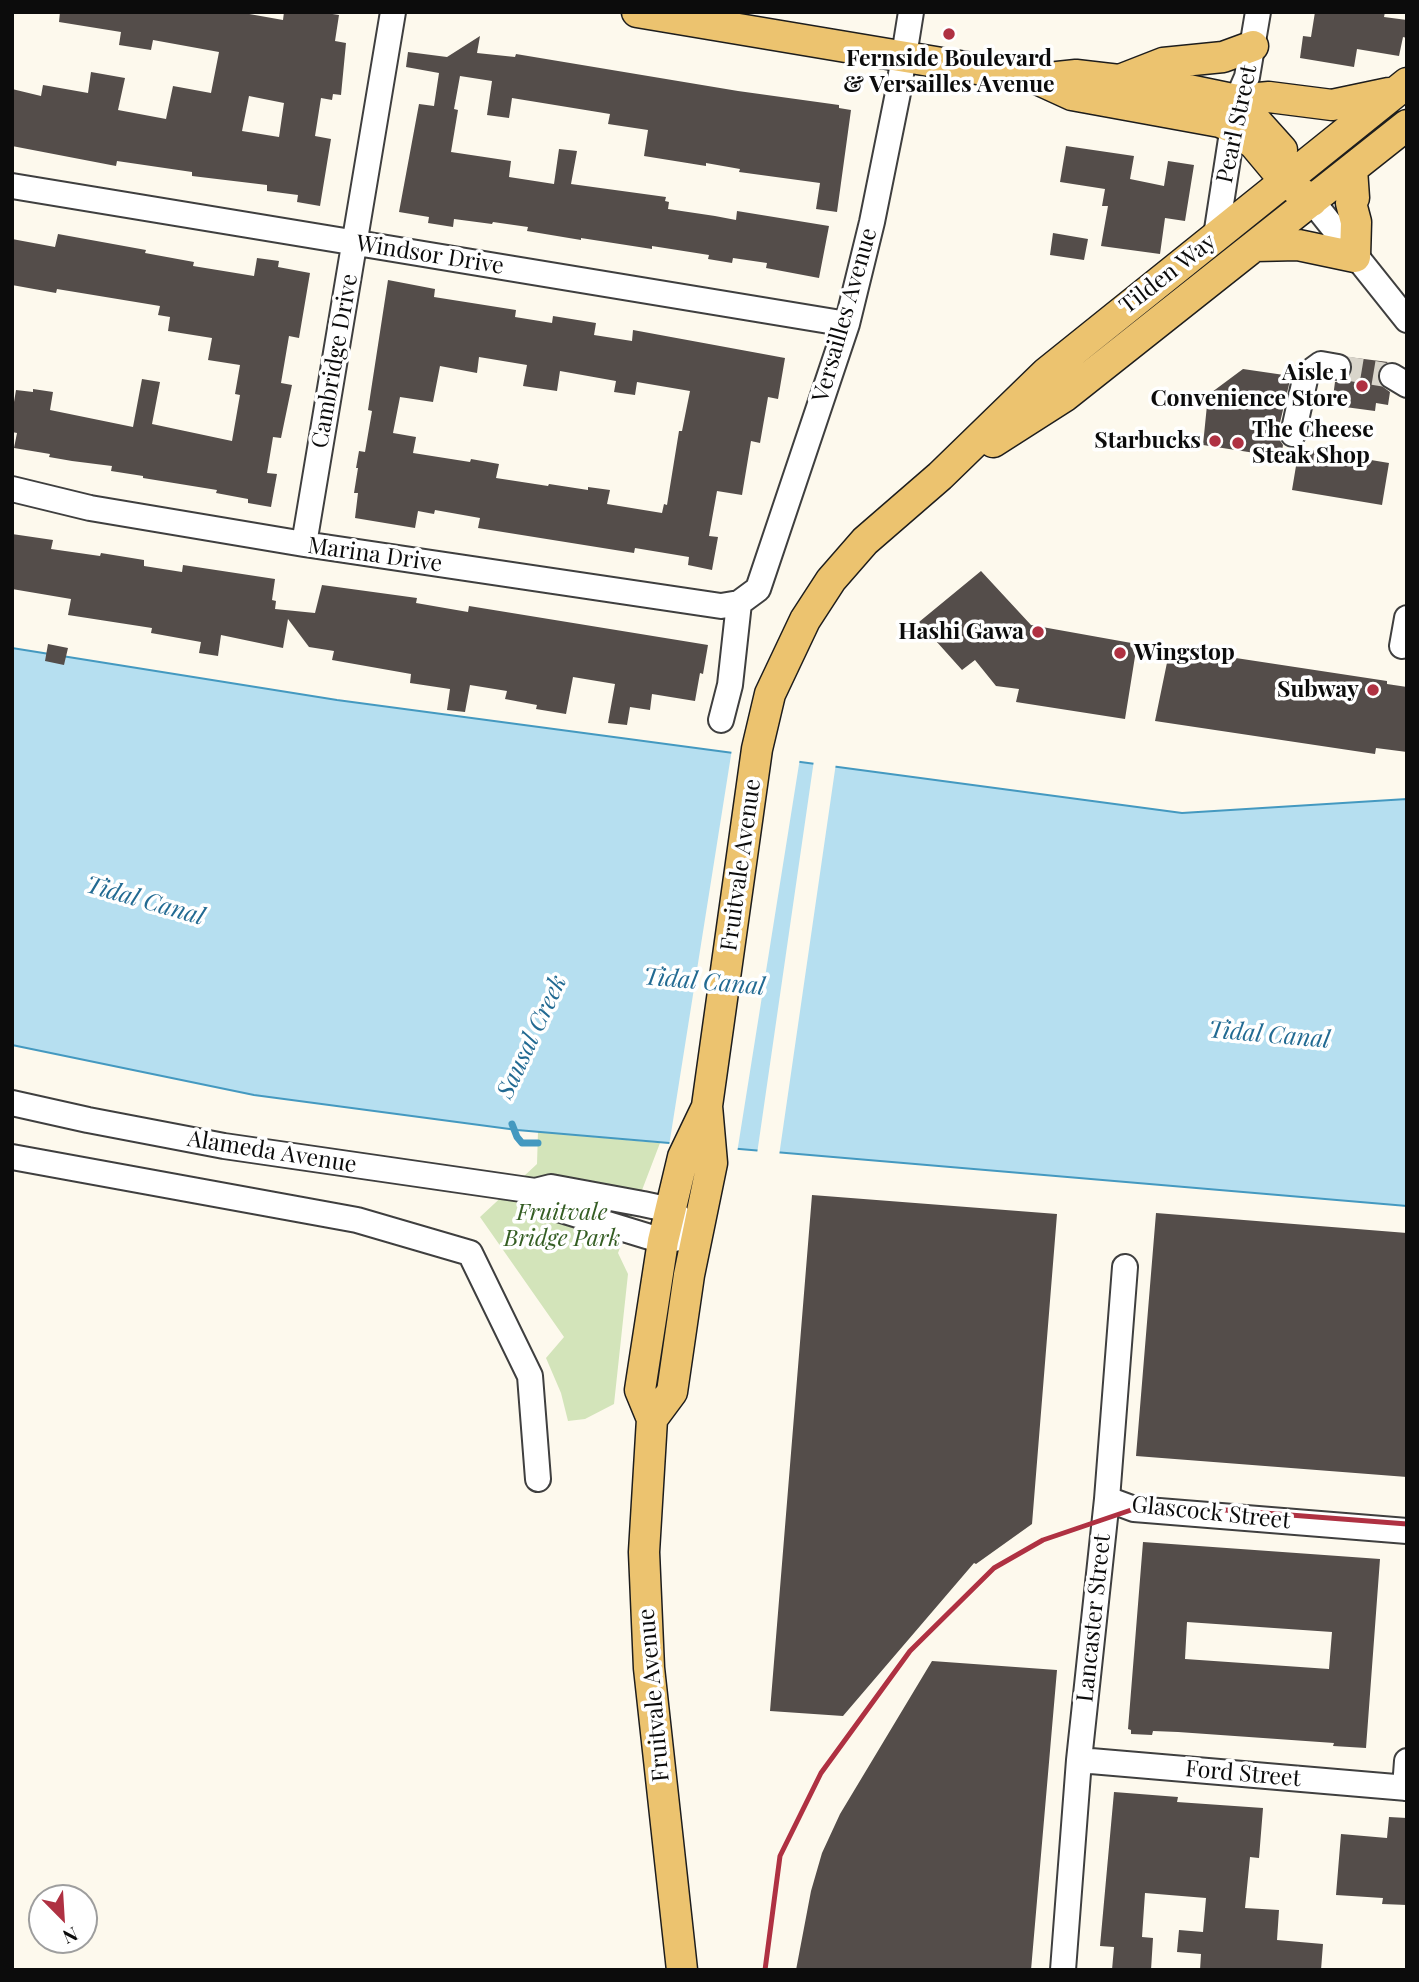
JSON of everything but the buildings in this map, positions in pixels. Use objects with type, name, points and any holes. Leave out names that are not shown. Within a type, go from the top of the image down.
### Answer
[{"type":"main road","points":[[644,13],[1037,79],[1072,95],[1220,122],[1269,97],[1332,105],[1402,87]]},
{"type":"main road","points":[[1119,80],[1163,62],[1223,57],[1253,46]]},
{"type":"main road","points":[[1037,79],[1076,75],[1119,80],[1235,114],[1292,175],[1312,201]]},
{"type":"main road","name":"Tilden Way","points":[[766,708],[783,663],[799,631],[831,580],[889,518],[940,476],[1046,373],[1402,87]]},
{"type":"main road","name":"Tilden Way","points":[[940,476],[1065,396],[1407,125]]},
{"type":"main road","points":[[1255,246],[1298,245],[1355,257],[1356,222],[1351,203],[1354,198],[1352,169]]},
{"type":"main road","name":"Fruitvale Avenue","points":[[652,1419],[672,1392],[689,1275],[712,1163],[707,1106],[757,749],[766,708]]},
{"type":"main road","name":"Fruitvale Avenue","points":[[682,1970],[649,1668],[644,1552],[652,1419],[640,1390],[663,1241],[683,1157],[707,1106]]},
{"type":"street","name":"Cambridge Drive","points":[[304,544],[393,12]]},
{"type":"street","name":"Versailles Avenue","points":[[739,603],[758,589],[847,324],[873,222],[911,12]]},
{"type":"street","name":"Pearl Street","points":[[1216,236],[1235,114],[1247,77],[1258,12]]},
{"type":"street","name":"Windsor Drive","points":[[12,186],[847,324]]},
{"type":"street","points":[[1312,201],[1407,320]]},
{"type":"street","points":[[1293,434],[1306,375],[1321,364],[1338,366]]},
{"type":"street","name":"Marina Drive","points":[[12,489],[90,508],[304,544],[721,606],[739,603]]},
{"type":"street","points":[[721,720],[730,685],[739,603]]},
{"type":"street","points":[[1402,646],[1407,618]]},
{"type":"street","name":"Alameda Avenue","points":[[12,1103],[224,1146],[535,1191],[551,1187],[671,1210]]},
{"type":"street","points":[[12,1157],[357,1220],[470,1253],[530,1376],[538,1479]]},
{"type":"street","name":"Alameda Avenue","points":[[535,1191],[555,1208],[663,1241],[698,1234]]},
{"type":"street","points":[[671,1210],[698,1234]]},
{"type":"street","name":"Lancaster Street","points":[[1063,1970],[1079,1760],[1107,1499],[1125,1267]]},
{"type":"street","name":"Glascock Street","points":[[1107,1499],[1177,1500],[1407,1517]]},
{"type":"street","name":"Glascock Street","points":[[1107,1499],[1134,1509],[1407,1531]]},
{"type":"street","name":"Ford Street","points":[[1079,1760],[1406,1788]]},
{"type":"street","points":[[1406,1788],[1407,1761]]},
{"type":"green space","name":"Fruitvale Bridge Park","points":[[538,1132],[660,1143],[618,1253],[628,1274],[614,1404],[585,1419],[568,1421],[561,1393],[546,1358],[564,1337],[480,1217],[537,1164]]},
{"type":"water","name":"Tidal Canal","points":[[12,648],[337,700],[1182,813],[1407,799],[1407,1206],[517,1130],[254,1095],[12,1045]]},
{"type":"pier","points":[[732,749],[800,758],[737,1153],[669,1146]]},
{"type":"pier","points":[[814,760],[836,763],[779,1156],[757,1154]]},
{"type":"waterway","name":"Sausal Creek","points":[[512,1124],[522,1143],[538,1143]]},
{"type":"tunnel","points":[[1338,367],[1392,376]]},
{"type":"railway","points":[[765,1970],[780,1856],[821,1773],[910,1651],[994,1568],[1043,1540],[1134,1509],[1212,1509],[1407,1524]]},
{"type":"place","name":"Fernside Boulevard & Versailles Avenue","points":[[949,34]]},
{"type":"place","name":"Aisle 1 Convenience Store","points":[[1362,386]]},
{"type":"place","name":"Starbucks","points":[[1215,441]]},
{"type":"place","name":"The Cheese Steak Shop","points":[[1238,443]]},
{"type":"place","name":"Hashi Gawa","points":[[1038,632]]},
{"type":"place","name":"Wingstop","points":[[1120,653]]},
{"type":"place","name":"Subway","points":[[1373,690]]}]
